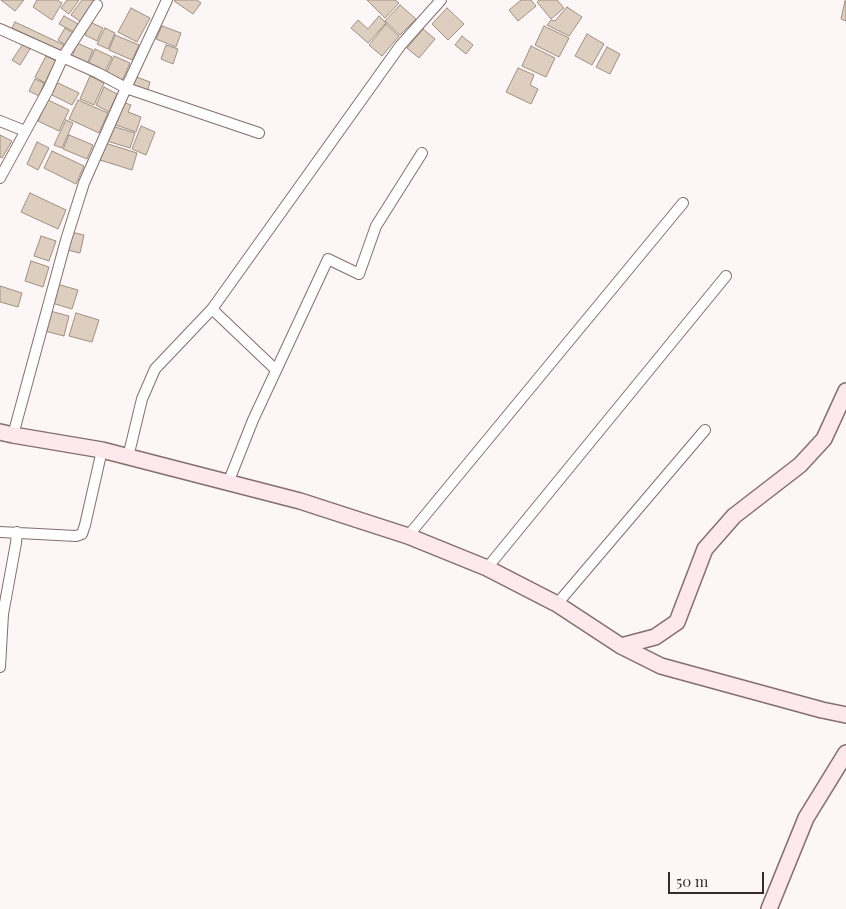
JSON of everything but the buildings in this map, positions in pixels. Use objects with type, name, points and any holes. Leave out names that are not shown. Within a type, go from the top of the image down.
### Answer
[{"type":"street","points":[[167,0],[84,183],[6,434],[102,450],[300,502],[408,536],[487,568],[557,604],[621,646],[661,666],[846,715]]},
{"type":"street","points":[[128,457],[142,400],[155,369],[212,309],[400,46],[440,0]]},
{"type":"street","points":[[0,178],[48,90],[63,57],[97,5]]},
{"type":"street","points":[[0,29],[98,73],[126,88],[259,133]]},
{"type":"street","points":[[0,121],[26,131]]},
{"type":"street","points":[[228,483],[253,420],[328,259],[359,274],[376,226],[422,153]]},
{"type":"street","points":[[408,536],[683,203]]},
{"type":"street","points":[[487,568],[726,276]]},
{"type":"street","points":[[212,309],[276,370]]},
{"type":"street","points":[[621,646],[655,637],[677,622],[705,549],[734,516],[800,465],[824,439],[846,391]]},
{"type":"street","points":[[557,604],[705,430]]},
{"type":"street","points":[[0,532],[76,536],[82,534],[102,450]]},
{"type":"street","points":[[0,667],[3,614],[17,532]]},
{"type":"street","points":[[769,909],[806,818],[846,753]]}]
